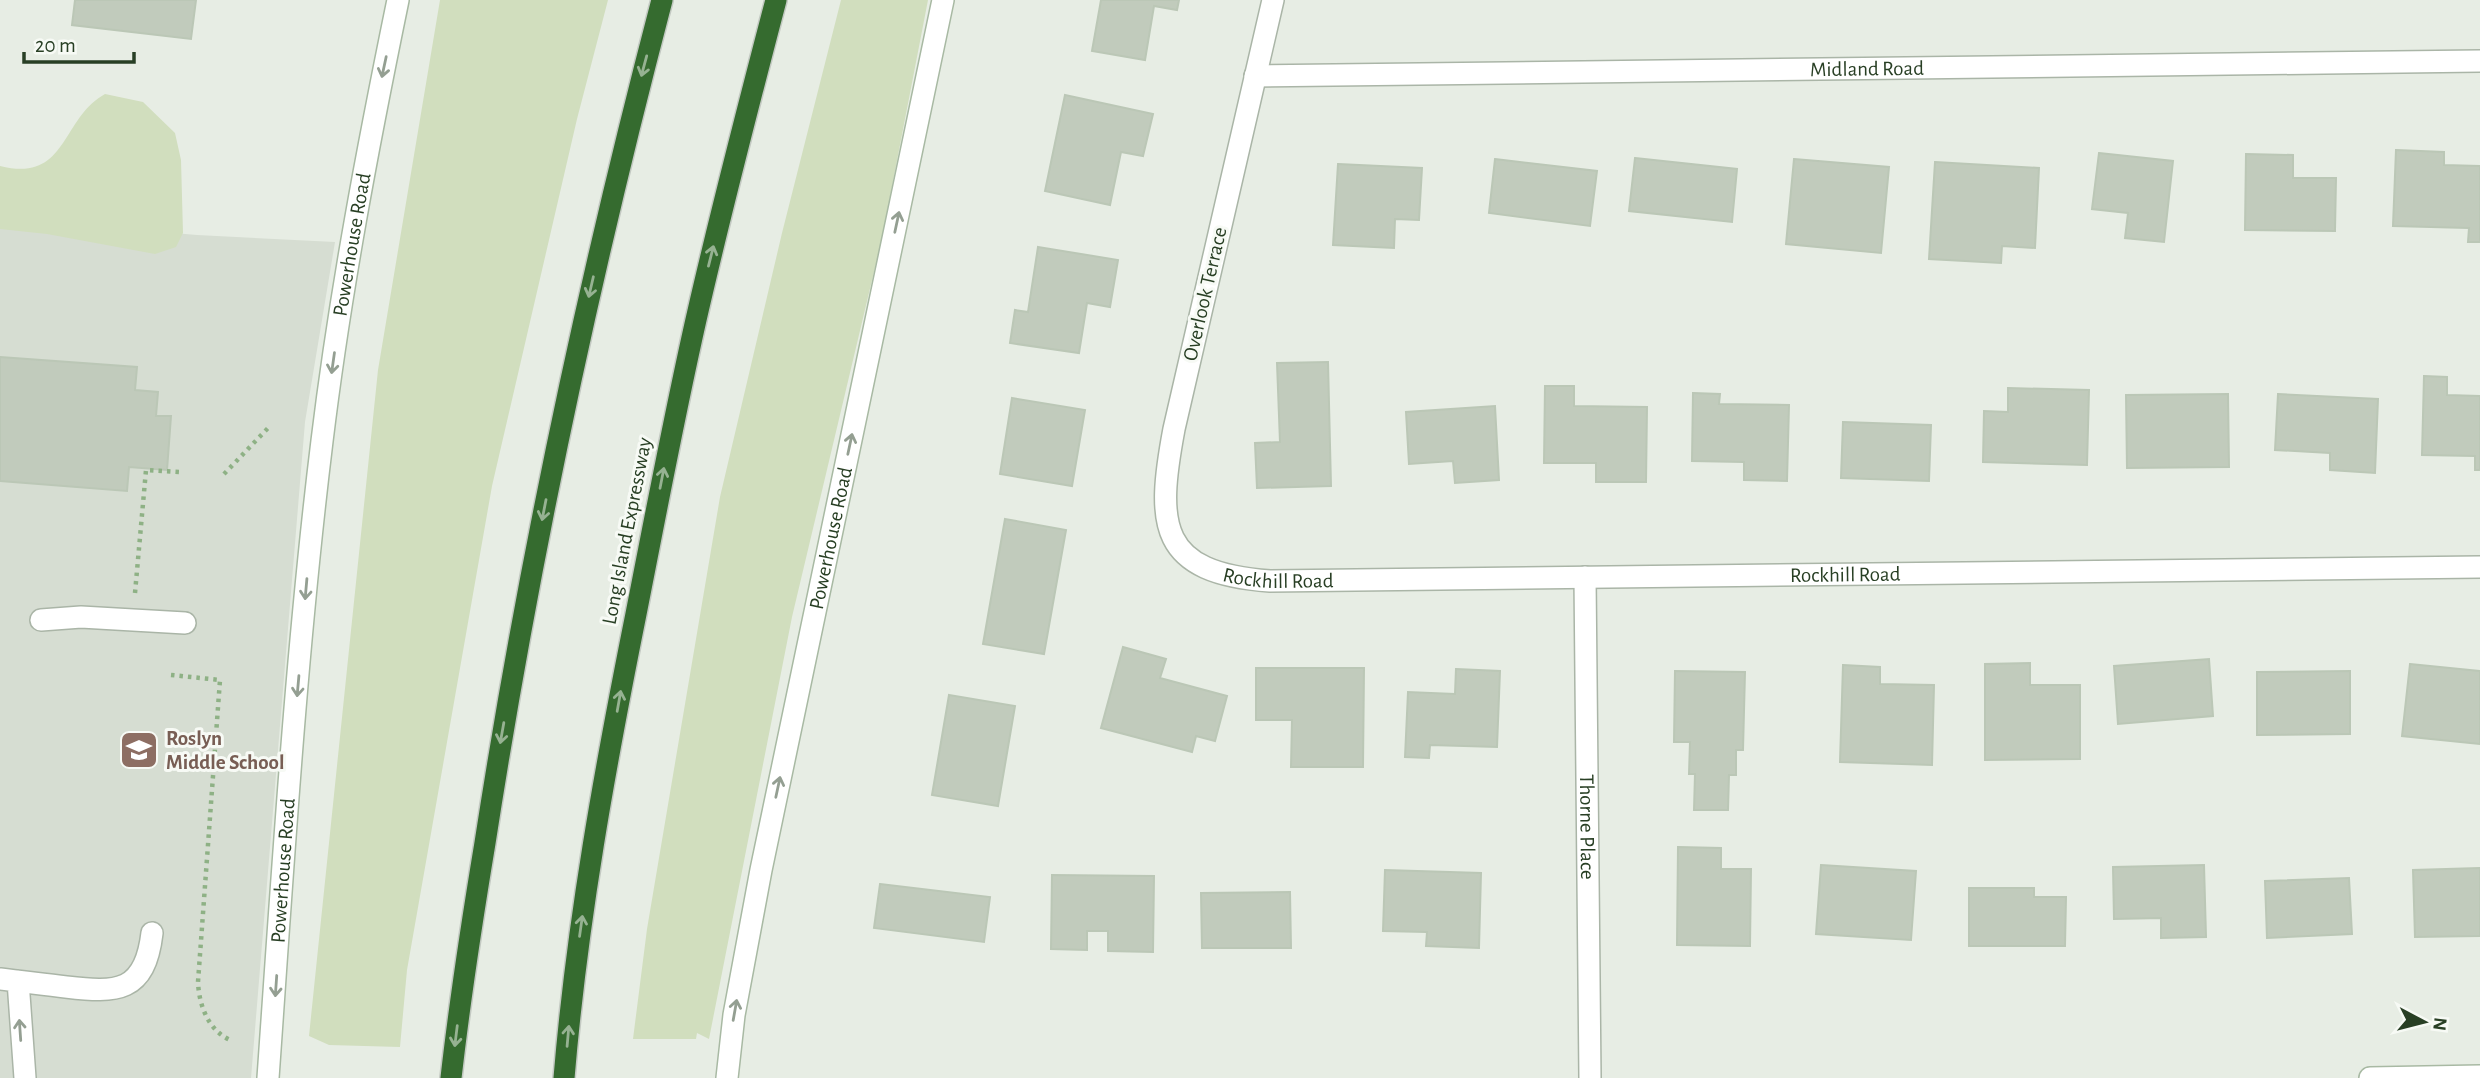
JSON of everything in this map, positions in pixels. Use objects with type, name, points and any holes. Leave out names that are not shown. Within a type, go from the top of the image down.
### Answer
[{"type":"highway","points":[[451,1078],[461,993],[501,736],[529,584],[582,326],[662,0]]},
{"type":"highway","name":"Long Island Expressway","points":[[564,1078],[571,993],[593,846],[670,438],[729,180],[776,0]]},
{"type":"street","name":"Powerhouse Road","points":[[268,1078],[303,618],[323,438],[352,241],[398,0]]},
{"type":"street","name":"Powerhouse Road","points":[[727,1078],[734,1015],[761,870],[943,0]]},
{"type":"street","name":"Overlook Terrace","points":[[1211,572],[1193,561],[1177,544],[1166,519],[1164,490],[1174,429],[1273,0]]},
{"type":"street","name":"Midland Road","points":[[1255,76],[2480,61]]},
{"type":"street","name":"Rockhill Road","points":[[1211,572],[1242,579],[1270,581],[2480,567]]},
{"type":"street","name":"Thorne Place","points":[[1585,577],[1590,1078]]},
{"type":"street","points":[[41,620],[81,617],[185,623]]},
{"type":"street","points":[[25,1078],[9,980],[98,991],[124,986],[134,979],[147,962],[152,933]]},
{"type":"street","points":[[2370,1078],[2480,1076]]},
{"type":"path","points":[[224,474],[270,426]]},
{"type":"path","points":[[135,594],[146,470],[179,472]]},
{"type":"path","points":[[171,675],[220,680],[198,982],[201,1007],[207,1018],[222,1036],[230,1040]]},
{"type":"shaded area","name":"Roslyn Middle School","points":[[0,218],[197,235],[335,242],[305,422],[251,1078],[0,1078]]},
{"type":"green space","points":[[440,0],[608,0],[577,119],[492,486],[407,970],[400,1047],[329,1045],[309,1036],[378,370]]},
{"type":"green space","points":[[841,0],[928,0],[882,238],[792,617],[709,1039],[697,1033],[696,1039],[633,1039],[647,929],[720,497],[782,233]]},
{"type":"green space","points":[[105,94],[143,102],[175,133],[181,160],[183,233],[176,247],[155,254],[47,234],[0,229],[0,166],[22,169],[39,165],[51,157],[90,105]]},
{"type":"building","points":[[75,0],[196,0],[191,39],[72,25]]},
{"type":"building","points":[[1101,0],[1179,0],[1177,10],[1154,6],[1145,60],[1092,51]]},
{"type":"building","points":[[1065,95],[1153,114],[1143,156],[1121,152],[1110,205],[1045,191]]},
{"type":"building","points":[[2396,150],[2444,152],[2444,165],[2480,166],[2480,242],[2468,242],[2469,228],[2393,226]]},
{"type":"building","points":[[2099,153],[2173,161],[2164,242],[2125,238],[2128,213],[2092,209]]},
{"type":"building","points":[[2246,154],[2293,155],[2293,178],[2336,178],[2335,231],[2245,230]]},
{"type":"building","points":[[1635,158],[1737,169],[1732,222],[1629,211]]},
{"type":"building","points":[[1495,159],[1597,171],[1590,226],[1489,213]]},
{"type":"building","points":[[1794,159],[1889,167],[1881,253],[1786,244]]},
{"type":"building","points":[[1935,162],[2039,168],[2035,248],[2002,246],[2001,263],[1929,259]]},
{"type":"building","points":[[1338,164],[1422,168],[1419,220],[1395,219],[1394,248],[1333,245]]},
{"type":"building","points":[[1038,247],[1118,260],[1110,307],[1087,303],[1079,353],[1010,343],[1015,310],[1028,312]]},
{"type":"building","points":[[0,357],[137,367],[135,390],[158,392],[156,416],[171,416],[167,470],[129,467],[127,491],[0,481]]},
{"type":"building","points":[[1328,362],[1331,486],[1257,488],[1255,443],[1280,442],[1277,363]]},
{"type":"building","points":[[2424,376],[2447,377],[2447,395],[2480,396],[2480,470],[2475,470],[2475,456],[2422,455]]},
{"type":"building","points":[[1545,386],[1574,386],[1574,406],[1647,407],[1646,482],[1596,482],[1596,463],[1544,463]]},
{"type":"building","points":[[2008,388],[2089,390],[2087,465],[1983,462],[1984,411],[2008,412]]},
{"type":"building","points":[[1693,393],[1720,394],[1719,404],[1789,405],[1787,481],[1744,480],[1744,462],[1692,461]]},
{"type":"building","points":[[2228,394],[2229,467],[2127,468],[2126,395]]},
{"type":"building","points":[[2278,394],[2378,399],[2375,473],[2330,470],[2330,453],[2275,450]]},
{"type":"building","points":[[1012,398],[1085,410],[1072,486],[1000,474]]},
{"type":"building","points":[[1495,406],[1499,480],[1455,483],[1453,461],[1409,464],[1406,412]]},
{"type":"building","points":[[1843,422],[1931,425],[1929,481],[1841,478]]},
{"type":"building","points":[[1005,519],[1066,530],[1044,654],[983,644]]},
{"type":"building","points":[[1123,647],[1166,659],[1160,678],[1227,696],[1215,741],[1196,736],[1192,752],[1101,728]]},
{"type":"building","points":[[2209,659],[2213,716],[2118,724],[2114,666]]},
{"type":"building","points":[[2030,663],[2030,685],[2080,685],[2080,759],[1985,760],[1985,664]]},
{"type":"building","points":[[2410,664],[2480,671],[2480,744],[2402,736]]},
{"type":"building","points":[[1843,665],[1880,667],[1880,684],[1934,685],[1932,765],[1840,762]]},
{"type":"building","points":[[1256,668],[1364,668],[1363,767],[1291,767],[1292,720],[1256,720]]},
{"type":"building","points":[[1456,669],[1500,671],[1497,747],[1430,745],[1429,758],[1405,757],[1408,692],[1455,694]]},
{"type":"building","points":[[1675,671],[1745,672],[1743,750],[1736,750],[1736,775],[1729,775],[1728,810],[1694,810],[1695,774],[1689,774],[1690,742],[1674,742]]},
{"type":"building","points":[[2350,671],[2350,734],[2257,735],[2257,672]]},
{"type":"building","points":[[949,695],[1015,706],[998,806],[932,795]]},
{"type":"building","points":[[1678,847],[1721,848],[1721,869],[1751,869],[1750,946],[1677,945]]},
{"type":"building","points":[[1821,865],[1916,871],[1911,940],[1816,934]]},
{"type":"building","points":[[2204,865],[2206,937],[2161,938],[2161,918],[2114,919],[2113,867]]},
{"type":"building","points":[[2480,868],[2480,936],[2415,937],[2413,870]]},
{"type":"building","points":[[1385,870],[1481,873],[1479,948],[1426,946],[1427,932],[1383,931]]},
{"type":"building","points":[[1052,875],[1154,876],[1153,952],[1108,951],[1108,931],[1087,931],[1087,950],[1051,949]]},
{"type":"building","points":[[2349,878],[2352,934],[2267,938],[2265,881]]},
{"type":"building","points":[[880,884],[990,897],[984,942],[874,928]]},
{"type":"building","points":[[1969,888],[2034,888],[2034,897],[2066,897],[2065,946],[1969,946]]},
{"type":"building","points":[[1290,892],[1291,948],[1202,948],[1201,893]]},
{"type":"place","name":"Roslyn Middle School","points":[[139,750]]}]
